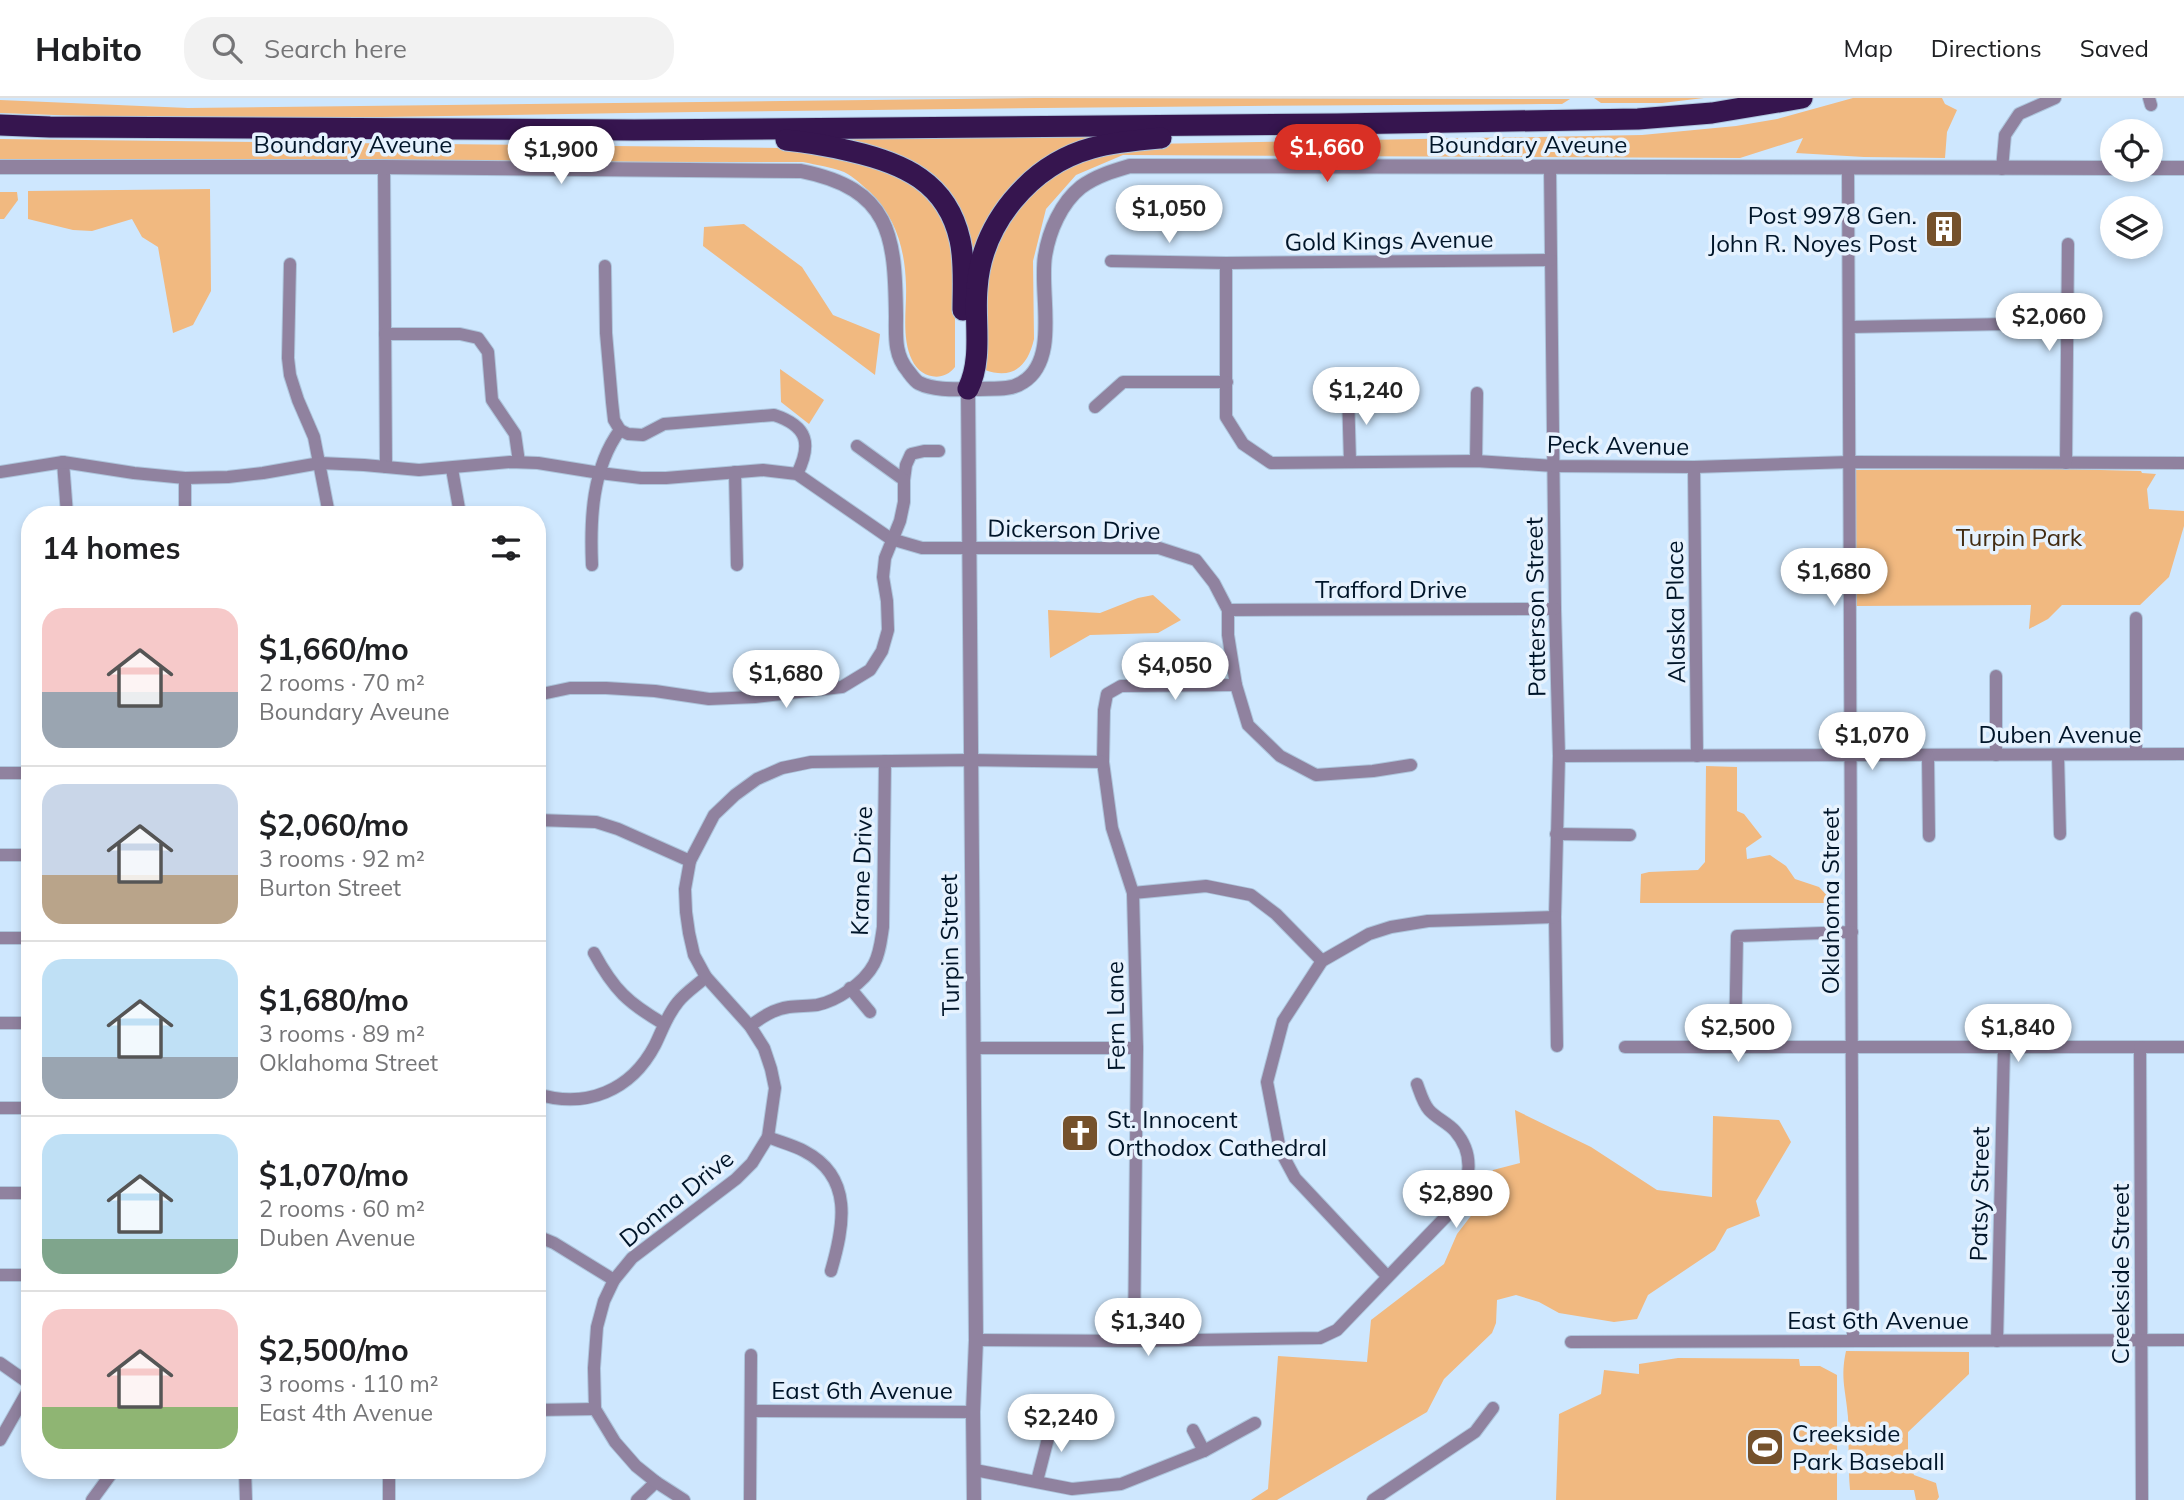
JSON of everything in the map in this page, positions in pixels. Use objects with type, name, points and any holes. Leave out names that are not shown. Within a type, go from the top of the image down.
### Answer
[{"type":"highway","points":[[0,125],[634,130],[1337,124],[1638,119],[1713,113],[1802,98]]},
{"type":"highway","points":[[968,389],[974,378],[976,363],[977,287],[985,248],[1007,207],[1029,183],[1049,168],[1091,148],[1140,139],[1264,132],[1337,124]]},
{"type":"highway","points":[[634,130],[813,143],[882,159],[922,178],[950,212],[960,240],[963,265],[963,362],[968,389]]},
{"type":"street","points":[[2002,169],[2005,135],[2019,114],[2055,98]]},
{"type":"street","name":"Boundary Aveune","points":[[0,167],[801,171],[827,176],[867,198],[880,216],[889,237],[895,264],[896,348],[903,365],[918,383],[941,388],[968,389],[1009,388],[1024,382],[1039,368],[1044,349],[1044,259],[1050,232],[1063,208],[1081,188],[1104,174],[1130,166],[2100,168]]},
{"type":"street","points":[[384,167],[386,467]]},
{"type":"street","name":"Patterson Street","points":[[1550,167],[1559,756],[1555,917],[1557,1046]]},
{"type":"street","name":"Oklahoma Street","points":[[1848,167],[1853,1341]]},
{"type":"street","points":[[2163,168],[2184,168]]},
{"type":"street","points":[[2066,463],[2068,244]]},
{"type":"street","name":"Gold Kings Avenue","points":[[1111,261],[1226,263],[1552,260]]},
{"type":"street","name":"Peck Avenue","points":[[1226,263],[1226,417],[1244,444],[1270,463],[1476,461],[1554,466],[1694,467],[1850,463],[2184,463]]},
{"type":"street","points":[[290,264],[290,375],[314,437],[328,506]]},
{"type":"street","points":[[0,472],[63,462],[185,478],[252,475],[320,463],[419,470],[538,463],[600,473],[666,478],[763,470],[797,474],[805,457],[806,445],[800,430],[789,420],[774,415],[664,424],[643,435],[628,434],[620,430],[614,420],[611,390],[606,333],[605,266]]},
{"type":"street","points":[[1850,327],[2066,323]]},
{"type":"street","points":[[385,334],[460,334],[478,338],[488,352],[492,400],[515,434],[519,463]]},
{"type":"street","points":[[1095,407],[1123,382],[1227,382]]},
{"type":"street","name":"Turpin Street","points":[[968,389],[976,1340],[974,1500]]},
{"type":"street","points":[[1348,393],[1350,462]]},
{"type":"street","points":[[1476,393],[1476,461]]},
{"type":"street","points":[[592,565],[590,534],[600,473],[604,456],[620,430]]},
{"type":"street","points":[[857,446],[905,480]]},
{"type":"street","points":[[546,693],[570,688],[606,688],[720,698],[755,697],[842,687],[870,670],[882,651],[888,630],[883,576],[885,558],[900,521],[904,502],[906,465],[911,454],[939,451]]},
{"type":"street","points":[[63,462],[66,506]]},
{"type":"street","name":"Alaska Place","points":[[1694,467],[1697,755]]},
{"type":"street","points":[[452,469],[459,506]]},
{"type":"street","points":[[735,472],[737,565]]},
{"type":"street","name":"Dickerson Drive","points":[[797,474],[891,539],[922,548],[1159,548],[1196,560],[1214,583],[1228,610],[1228,635],[1236,685],[1248,725],[1280,756],[1316,775],[1410,765]]},
{"type":"street","points":[[185,478],[185,506]]},
{"type":"street","name":"Trafford Drive","points":[[1228,610],[1555,609]]},
{"type":"street","points":[[2136,618],[2136,754]]},
{"type":"street","points":[[1996,676],[1996,755]]},
{"type":"street","name":"Fern Lane","points":[[1134,1341],[1138,1048],[1133,893],[1112,828],[1103,762],[1104,709],[1107,694],[1121,686],[1236,685]]},
{"type":"street","name":"Duben Avenue","points":[[1559,756],[2184,754]]},
{"type":"street","points":[[1928,755],[1929,836]]},
{"type":"street","points":[[2058,755],[2060,834]]},
{"type":"street","name":"Krane Drive","points":[[750,1026],[769,1012],[786,1007],[818,1004],[841,995],[873,966],[880,948],[883,927],[885,761]]},
{"type":"street","name":"Donna Drive","points":[[684,1500],[636,1466],[615,1442],[595,1409],[594,1367],[597,1327],[604,1301],[614,1280],[632,1258],[736,1179],[752,1163],[768,1138],[775,1088],[764,1048],[750,1026],[706,977],[694,955],[686,912],[685,889],[690,861],[714,815],[757,779],[782,768],[810,762],[1103,762]]},
{"type":"street","points":[[0,773],[21,773]]},
{"type":"street","points":[[546,820],[596,822],[690,861]]},
{"type":"street","points":[[1556,834],[1630,835]]},
{"type":"street","points":[[0,855],[21,855]]},
{"type":"street","points":[[1133,893],[1206,886],[1251,895],[1276,914],[1322,961]]},
{"type":"street","points":[[1387,1276],[1295,1178],[1280,1150],[1267,1082],[1283,1021],[1322,961],[1369,934],[1391,927],[1428,921],[1555,917]]},
{"type":"street","points":[[1735,1047],[1737,936],[1852,932]]},
{"type":"street","points":[[0,938],[21,938]]},
{"type":"street","points":[[594,953],[620,993],[636,1008],[664,1024]]},
{"type":"street","points":[[546,1096],[555,1099],[587,1098],[605,1094],[622,1085],[640,1068],[678,1002],[706,977]]},
{"type":"street","points":[[850,988],[870,1012]]},
{"type":"street","points":[[0,1023],[21,1023]]},
{"type":"street","points":[[1625,1047],[2184,1047]]},
{"type":"street","name":"Patsy Street","points":[[1997,1341],[2004,1047]]},
{"type":"street","name":"Creekside Street","points":[[2140,1047],[2142,1500]]},
{"type":"street","points":[[973,1048],[1138,1048]]},
{"type":"street","points":[[976,1340],[1320,1338],[1337,1330],[1458,1204],[1466,1188],[1470,1165],[1466,1147],[1454,1130],[1429,1109],[1417,1084]]},
{"type":"street","points":[[0,1108],[21,1108]]},
{"type":"street","points":[[768,1138],[803,1150],[820,1161],[835,1180],[841,1200],[842,1224],[831,1271]]},
{"type":"street","points":[[0,1194],[21,1193]]},
{"type":"street","points":[[546,1240],[614,1280]]},
{"type":"street","points":[[0,1275],[21,1275]]},
{"type":"street","name":"East 6th Avenue","points":[[1571,1342],[2184,1340]]},
{"type":"street","points":[[750,1500],[751,1355]]},
{"type":"street","points":[[0,1363],[21,1379]]},
{"type":"street","points":[[0,1440],[21,1402]]},
{"type":"street","points":[[1373,1500],[1475,1433],[1493,1408]]},
{"type":"street","points":[[546,1409],[595,1409]]},
{"type":"street","name":"East 6th Avenue","points":[[751,1411],[973,1412]]},
{"type":"street","points":[[1037,1481],[1054,1419]]},
{"type":"street","points":[[975,1470],[1072,1489],[1121,1484],[1204,1451],[1255,1423]]},
{"type":"street","points":[[1193,1430],[1204,1451]]},
{"type":"street","points":[[92,1500],[107,1479]]},
{"type":"street","points":[[245,1479],[246,1500]]},
{"type":"street","points":[[389,1479],[389,1500]]},
{"type":"street","points":[[637,1500],[656,1482]]},
{"type":"green space","points":[[1036,98],[1570,99],[1562,104],[1095,107],[314,118],[0,113],[0,100],[188,108]]},
{"type":"green space","points":[[1594,98],[1704,98],[1662,103],[1601,103]]},
{"type":"green space","points":[[1853,98],[1942,98],[1945,104],[1957,110],[1947,132],[1945,158],[1796,153],[1803,138],[1740,158],[1123,155],[1076,175],[1046,209],[1033,261],[1034,339],[1028,357],[1011,372],[995,373],[985,370],[985,283],[997,239],[1031,192],[1073,163],[1150,144],[1642,135],[1736,126],[1777,119]]},
{"type":"green space","points":[[1108,136],[1038,164],[970,290],[963,229],[884,150],[843,138]]},
{"type":"green space","points":[[0,139],[784,148],[832,154],[914,181],[946,221],[955,257],[955,367],[938,377],[920,371],[912,360],[905,323],[904,259],[893,223],[879,202],[861,184],[844,172],[829,167],[803,162],[0,161]]},
{"type":"green space","points":[[210,189],[211,291],[193,325],[173,333],[158,247],[142,237],[132,219],[92,231],[73,230],[28,219],[28,191]]},
{"type":"green space","points":[[0,192],[17,192],[18,200],[4,219],[0,219]]},
{"type":"green space","points":[[744,224],[802,267],[833,315],[880,334],[875,375],[703,246],[704,227]]},
{"type":"green space","points":[[780,369],[824,400],[809,424],[781,402]]},
{"type":"green space","name":"Turpin Park","points":[[1855,470],[2141,471],[2156,474],[2147,489],[2149,509],[2184,511],[2184,526],[2169,577],[2140,605],[2062,605],[2048,619],[2029,629],[2031,605],[1854,606]]},
{"type":"green space","points":[[1153,595],[1181,620],[1158,633],[1090,635],[1050,658],[1048,610],[1100,613]]},
{"type":"green space","points":[[1706,766],[1737,767],[1737,811],[1744,814],[1762,837],[1746,848],[1747,859],[1770,855],[1786,866],[1795,879],[1819,887],[1834,903],[1640,903],[1641,874],[1698,870],[1705,862]]},
{"type":"green space","points":[[1515,1110],[1591,1147],[1657,1190],[1712,1197],[1713,1116],[1779,1120],[1791,1142],[1756,1201],[1760,1216],[1727,1229],[1715,1250],[1648,1295],[1637,1319],[1614,1322],[1559,1313],[1539,1302],[1516,1295],[1497,1300],[1496,1323],[1492,1333],[1444,1379],[1427,1412],[1277,1500],[1251,1500],[1268,1489],[1278,1356],[1367,1362],[1371,1320],[1444,1264],[1457,1234],[1487,1195],[1493,1170],[1520,1163]]},
{"type":"green space","points":[[1846,1351],[1969,1352],[1969,1374],[1908,1432],[1908,1460],[1914,1475],[1936,1483],[1939,1497],[1937,1500],[1916,1500],[1914,1490],[1850,1490],[1848,1417],[1843,1377]]},
{"type":"green space","points":[[1678,1358],[1799,1359],[1800,1366],[1820,1366],[1837,1375],[1837,1500],[1556,1500],[1559,1414],[1601,1394],[1604,1370],[1639,1374],[1639,1364]]},
{"type":"place","name":"Post 9978 Gen. John R. Noyes Post","points":[[1944,229]]},
{"type":"place","name":"St. Innocent Orthodox Cathedral","points":[[1080,1133]]},
{"type":"place","name":"Creekside Park Baseball","points":[[1765,1447]]}]
